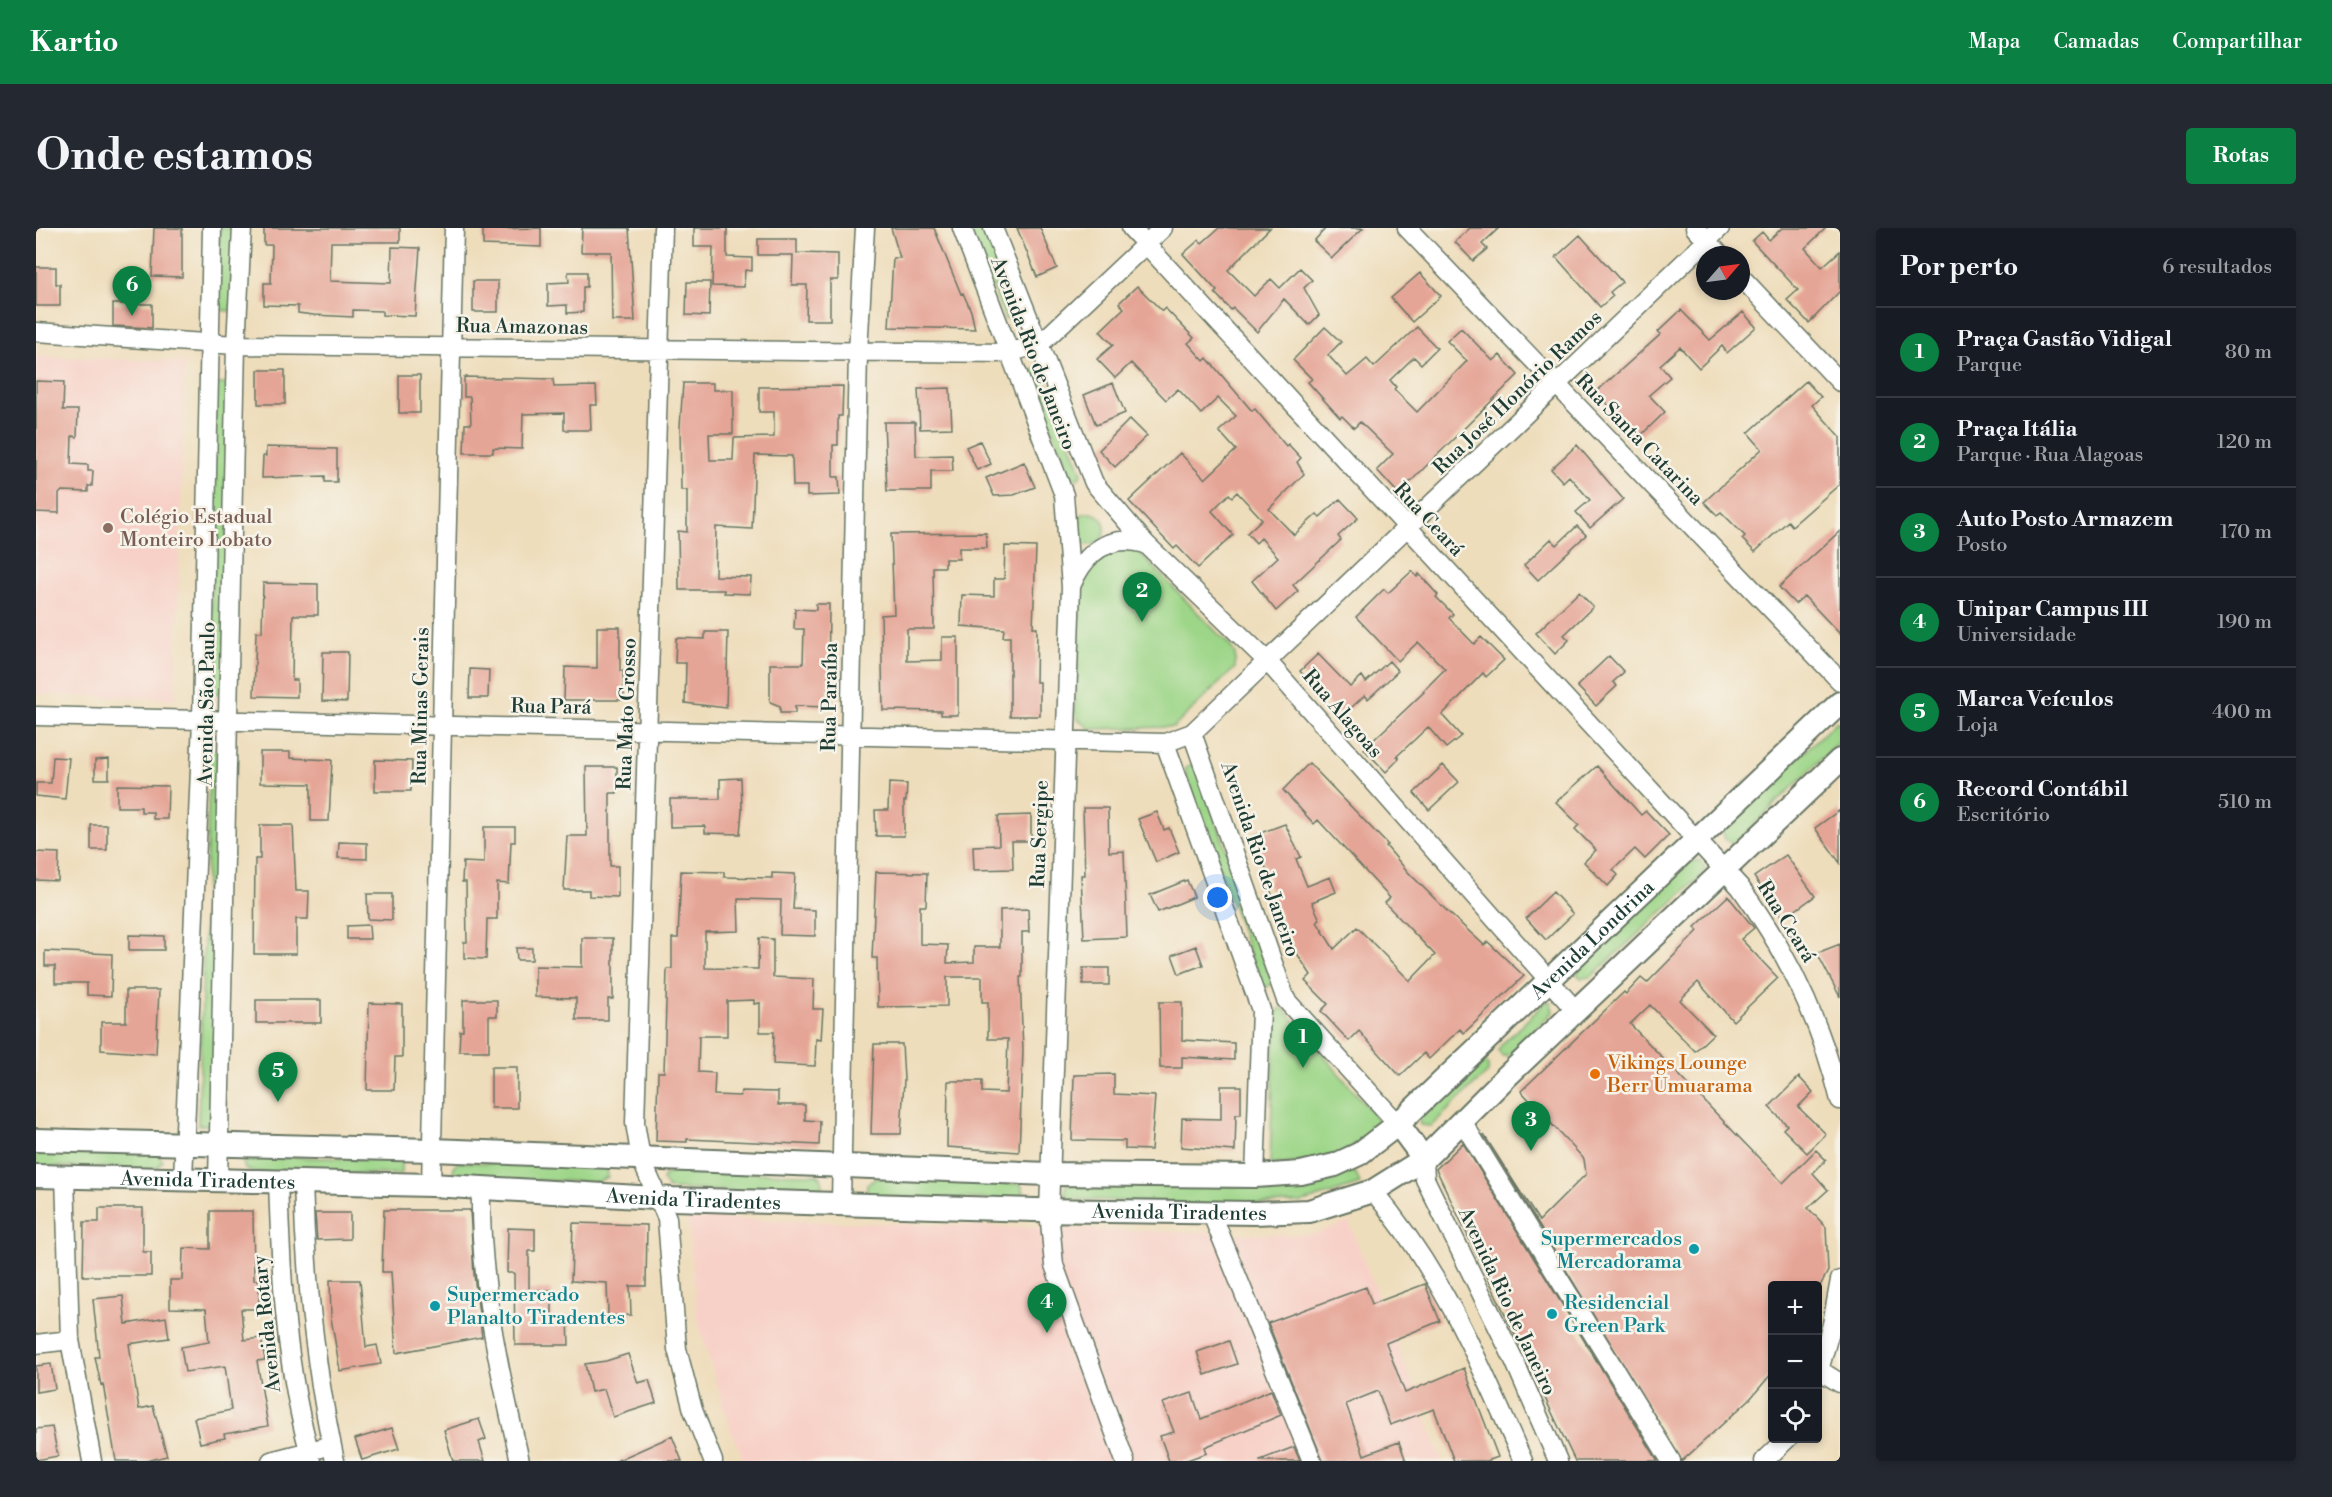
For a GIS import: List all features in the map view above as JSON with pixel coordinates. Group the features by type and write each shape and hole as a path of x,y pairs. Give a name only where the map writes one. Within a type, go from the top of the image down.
{"main road":[{"name":"Avenida Londrina","path":"1335,1166 1359,1154 1398,1124 1840,704"},
{"name":"Avenida Londrina","path":"1362,1195 1424,1160 1506,1077 1726,871 1840,760"},
{"path":"1481,1046 1506,1077"},
{"path":"1398,1124 1424,1160"},
{"name":"Avenida Tiradentes","path":"36,1140 432,1150 1049,1174 1256,1176 1300,1173 1335,1166"},
{"name":"Avenida Tiradentes","path":"36,1176 431,1185 659,1198 841,1202 1049,1211 1287,1213 1309,1211 1362,1195"}],"street":[{"name":"Avenida São Paulo","path":"183,1179 202,720 212,228"},
{"name":"Avenida São Paulo","path":"218,1181 236,345 242,228"},
{"name":"Rua Minas Gerais","path":"431,1185 454,228"},
{"name":"Rua Mato Grosso","path":"663,228 635,1123 641,1159 667,1218 677,1349 693,1410 713,1461"},
{"name":"Rua Paraíba","path":"841,1202 858,352 864,228"},
{"name":"Avenida Rio de Janeiro","path":"962,228 1064,495"},
{"name":"Avenida Rio de Janeiro","path":"993,228 1094,483"},
{"name":"Rua Ceará","path":"1131,228 1726,871 1768,928 1795,977 1826,1047 1840,1100"},
{"path":"1040,344 1163,228"},
{"name":"Rua Santa Catarina","path":"1407,228 1840,681"},
{"path":"1707,232 1715,246"},
{"name":"Rua José Honório Ramos","path":"1192,733 1408,529 1557,384 1707,232"},
{"path":"1750,287 1840,382"},
{"name":"Rua Amazonas","path":"36,332 236,345 1008,353 1040,344"},
{"path":"1064,495 1094,483"},
{"name":"Rua Alagoas","path":"1094,483 1146,544 1268,662 1576,1011"},
{"name":"Rua Sergipe","path":"1064,495 1071,586 1049,1211 1054,1265 1125,1461"},
{"path":"1071,586 1085,559 1103,546 1118,540 1131,539 1146,544"},
{"name":"Rua Pará","path":"36,716 1164,743"},
{"name":"Avenida Rio de Janeiro","path":"1192,733 1286,1000"},
{"path":"1192,733 1164,743 1261,1010 1256,1176"},
{"path":"1261,1010 1286,1000 1398,1124"},
{"path":"1462,1121 1671,1461"},
{"name":"Avenida Rio de Janeiro","path":"1424,1160 1425,1179 1514,1360 1558,1461"},
{"path":"65,1176 70,1340 92,1461"},
{"name":"Avenida Rotary","path":"278,1180 285,1315 298,1407 311,1456"},
{"path":"271,1461 334,1453 321,1395 304,1262 303,1181"},
{"path":"480,1187 480,1237 485,1293 520,1461"},
{"path":"1362,1195 1405,1229 1430,1267 1468,1338 1523,1461"},
{"path":"1211,1212 1312,1461"},
{"path":"1822,1355 1840,1280"},
{"path":"36,1344 70,1340"},
{"path":"1822,1374 1840,1383"},
{"path":"1764,1461 1783,1443"}],"shaded area":[{"name":"Colégio Estadual Monteiro Lobato","path":"36,356 185,362 175,699 36,694"},
{"path":"688,1218 1293,1235 1313,1234 1349,1222 1442,1461 744,1461 729,1425 697,1317"}],"green space":[{"path":"220,228 234,228 231,311 217,310"},
{"path":"969,228 984,228 1018,311 1017,317 1005,319"},
{"path":"1040,367 1082,473 1078,479 1071,477 1031,376 1031,371"},
{"path":"215,384 229,384 224,693 210,693"},
{"path":"1089,513 1101,517 1105,529 1101,541 1089,545 1077,541 1073,529 1077,517"},
{"path":"1136,549 1230,646 1235,653 1235,668 1174,727 1090,729 1077,718 1075,713 1081,581 1091,565 1102,556 1117,551"},
{"path":"1836,722 1840,722 1840,741 1737,841 1731,842 1725,839 1722,829"},
{"path":"210,750 223,751 211,1125 198,1125"},
{"path":"1190,765 1197,765 1272,983 1269,986 1264,987 1260,983 1186,775 1185,769"},
{"path":"1700,860 1705,869 1703,874 1591,977 1581,978 1577,974 1579,964 1690,862"},
{"path":"1546,1002 1551,1002 1553,1012 1508,1056 1502,1056 1498,1051 1502,1044"},
{"path":"1281,1008 1380,1122 1380,1127 1333,1160 1270,1165 1275,1013"},
{"path":"1481,1060 1488,1064 1488,1072 1431,1126 1420,1125 1419,1119"},
{"path":"36,1148 157,1153 163,1161 155,1169 36,1166"},
{"path":"247,1156 401,1160 401,1174 252,1172 245,1169 243,1162"},
{"path":"458,1162 607,1167 608,1177 597,1182 457,1178 453,1173 454,1166"},
{"path":"674,1172 816,1174 821,1177 822,1187 814,1194 668,1189 662,1179 665,1175"},
{"path":"1350,1172 1356,1173 1360,1184 1301,1203 1224,1205 1070,1199 1065,1193 1066,1185 1071,1182 1299,1186"},
{"path":"877,1178 1021,1184 1024,1192 1020,1200 870,1196 867,1192 867,1184"}],"building":[{"path":"154,228 182,228 182,277 152,276"},
{"path":"264,228 400,228 400,242 331,242 330,281 391,283 392,247 420,248 415,316 382,315 382,311 353,310 353,317 314,315 298,313 298,306 264,305 264,283 271,283 272,245 264,245"},
{"path":"541,228 541,247 483,245 483,229"},
{"path":"582,228 629,228 635,321 612,321 611,252 581,252"},
{"path":"694,228 727,228 727,257 752,258 752,271 745,270 744,287 712,286 713,247 694,247"},
{"path":"891,228 934,228 961,294 963,293 971,311 975,329 889,327 893,258 900,258"},
{"path":"1017,228 1040,228 1057,268 1037,277"},
{"path":"1219,228 1270,228 1228,270 1254,296 1271,279 1280,288 1300,268 1312,280 1304,288 1319,315 1309,325 1284,299 1257,332 1233,308 1231,310 1183,254 1199,240 1202,243"},
{"path":"1326,228 1363,228 1332,258 1314,241"},
{"path":"1470,228 1499,228 1482,244 1487,249 1473,261 1455,242"},
{"path":"1782,228 1826,228 1805,248 1822,267 1840,251 1840,291 1809,323 1787,300 1798,290 1752,241 1762,232 1769,240"},
{"path":"1580,235 1622,282 1610,292 1613,296 1600,307 1556,257"},
{"path":"758,239 797,239 797,253 838,254 838,280 830,280 830,320 806,320 807,285 792,285 793,255 758,255"},
{"path":"36,267 56,267 56,284 60,284 60,306 36,306"},
{"path":"568,272 587,272 587,287 583,287 583,312 567,313 567,305 548,306 548,283 569,282"},
{"path":"1420,273 1441,296 1412,322 1391,298"},
{"path":"473,281 498,281 498,312 473,312"},
{"path":"687,282 710,282 709,316 686,315"},
{"path":"1137,286 1162,311 1165,308 1194,338 1188,343 1204,361 1207,358 1252,411 1255,409 1286,446 1288,444 1301,458 1297,462 1304,474 1269,509 1294,535 1317,514 1320,517 1340,499 1358,518 1338,536 1341,540 1293,585 1298,591 1276,611 1252,581 1278,557 1261,538 1256,543 1247,533 1262,519 1237,492 1232,497 1229,494 1212,511 1233,535 1198,568 1177,546 1174,549 1129,501 1180,453 1205,479 1236,450 1219,431 1236,416 1218,398 1201,414 1178,389 1166,400 1131,363 1115,378 1097,359 1113,345 1100,331 1124,308 1119,303"},
{"path":"113,304 152,304 152,328 113,326"},
{"path":"1681,310 1710,340 1743,312 1756,327 1727,353 1722,346 1699,368 1680,347 1660,365 1670,377 1649,395 1665,412 1638,438 1596,392 1661,334 1658,332"},
{"path":"1325,327 1341,342 1328,355 1347,376 1367,359 1374,367 1417,327 1437,348 1421,364 1414,357 1390,380 1396,387 1394,389 1417,412 1467,361 1447,341 1461,328 1493,361 1500,355 1518,375 1403,489 1397,492 1377,470 1393,454 1360,422 1354,428 1342,416 1340,418 1308,382 1312,379 1293,360"},
{"path":"258,370 285,370 285,404 258,404"},
{"path":"399,375 420,375 420,413 399,413"},
{"path":"464,377 553,379 554,387 596,386 597,405 590,405 591,430 564,430 564,413 523,414 522,449 493,448 493,453 464,453 465,424 471,424 470,397 464,397"},
{"path":"36,381 64,382 63,410 78,410 77,437 72,436 71,464 88,465 88,471 93,471 92,486 88,486 88,492 62,491 59,494 59,513 36,512"},
{"path":"1806,381 1821,397 1812,405 1840,437 1840,484 1792,526 1788,521 1755,552 1742,539 1745,536 1721,512 1717,515 1704,502 1762,449 1748,433"},
{"path":"683,383 713,383 713,390 733,390 733,434 709,434 710,460 733,460 734,438 774,437 774,412 759,412 759,387 843,386 842,416 838,416 838,445 833,445 833,477 839,477 840,495 807,496 807,486 793,486 792,456 755,455 752,529 716,527 715,576 751,577 750,594 724,593 724,590 679,590 678,531 687,532 687,490 681,490 680,427"},
{"path":"1113,383 1125,413 1096,425 1084,395"},
{"path":"950,388 952,428 920,429 918,389"},
{"path":"1130,419 1147,436 1115,467 1099,450"},
{"path":"884,422 915,422 916,456 952,455 953,471 931,471 931,491 887,491"},
{"path":"980,441 991,464 977,470 966,447"},
{"path":"1577,445 1623,499 1590,528 1576,512 1590,500 1569,476 1563,482 1551,469"},
{"path":"266,447 337,449 337,482 325,482 325,476 262,478 263,456 266,456"},
{"path":"1024,462 1035,487 1014,495 994,496 986,478"},
{"path":"1577,526 1586,535 1538,580 1524,565 1551,539 1557,545"},
{"path":"1840,531 1840,634 1804,596 1795,604 1779,587"},
{"path":"986,533 987,548 959,548 959,559 945,559 945,567 933,567 934,629 907,629 907,661 942,660 942,637 958,637 958,715 941,715 941,711 883,710 881,615 894,614 891,534"},
{"path":"1005,546 1036,547 1033,628 1037,628 1036,682 1040,682 1040,716 1010,716 1010,637 1003,637 1004,629 961,626 962,595 994,596 994,579 1004,579"},
{"path":"1412,571 1417,577 1419,574 1438,595 1436,597 1453,614 1449,618 1474,644 1481,637 1504,660 1486,677 1483,673 1442,715 1461,736 1446,748 1428,727 1397,756 1399,759 1386,772 1364,749 1445,669 1418,642 1398,661 1356,617 1384,589 1388,593"},
{"path":"263,583 318,584 318,615 293,615 292,680 297,680 297,697 254,696 256,632 262,632"},
{"path":"1579,592 1593,607 1564,635 1569,640 1555,654 1536,633"},
{"path":"816,604 829,604 828,707 795,706 795,713 780,713 780,706 770,702 770,664 803,664 804,629 794,629 795,609 816,610"},
{"path":"597,627 620,627 620,671 623,671 624,700 564,700 565,667 597,668"},
{"path":"705,632 728,632 726,708 685,703 686,663 675,663 676,638 705,639"},
{"path":"323,652 348,652 347,702 322,701"},
{"path":"1318,654 1350,687 1362,676 1366,682 1389,661 1398,671 1368,699 1365,695 1340,718 1300,671"},
{"path":"1609,656 1624,672 1613,682 1617,686 1596,706 1577,686"},
{"path":"470,669 489,670 488,698 469,698"},
{"path":"260,752 290,752 290,758 332,760 329,821 311,821 311,784 260,783"},
{"path":"53,757 69,758 65,799 36,796 36,783 51,783"},
{"path":"109,759 109,779 95,779 95,760"},
{"path":"375,760 412,761 411,791 375,791"},
{"path":"1309,763 1388,845 1386,846 1408,872 1447,911 1484,945 1488,942 1524,976 1464,1033 1460,1029 1429,1059 1424,1053 1400,1076 1359,1031 1349,1041 1321,1011 1328,1004 1305,981 1311,975 1296,952 1279,914 1267,881 1271,880 1252,836 1285,824 1301,857 1296,859 1307,886 1330,877 1336,892 1312,902 1320,920 1317,922 1334,949 1357,927 1410,981 1435,955 1385,903 1390,898 1318,820 1314,824 1283,790"},
{"path":"1443,765 1459,782 1429,810 1414,793"},
{"path":"1597,766 1641,815 1646,811 1669,835 1645,859 1635,849 1613,870 1618,875 1608,886 1584,862 1596,850 1575,829 1579,825 1556,802"},
{"path":"586,767 617,767 617,793 610,793 610,866 618,866 618,897 589,896 589,890 564,890 567,836 587,836"},
{"path":"741,778 740,834 705,833 705,826 670,827 670,799 720,799 720,779"},
{"path":"889,783 907,784 906,801 904,801 904,836 876,836 875,810 888,810"},
{"path":"117,785 168,786 167,819 153,819 153,812 141,812 141,807 117,807"},
{"path":"1083,808 1108,808 1109,852 1124,851 1127,937 1084,939 1081,875 1085,875"},
{"path":"1840,810 1840,863 1815,828"},
{"path":"1157,812 1164,830 1169,828 1179,852 1156,862 1138,819"},
{"path":"1031,815 1031,841 1012,841 1013,869 974,870 973,846 999,845 998,816"},
{"path":"91,825 107,825 107,850 91,850"},
{"path":"260,825 293,825 296,891 309,891 308,919 296,919 296,954 254,954 255,859 260,859"},
{"path":"484,827 515,827 515,842 511,842 509,884 497,883 497,919 487,919 486,959 464,958 464,942 467,942 466,882 462,882 463,862 484,863"},
{"path":"339,842 367,843 367,859 338,858"},
{"path":"36,852 59,853 58,881 36,880"},
{"path":"1786,855 1815,896 1783,919 1754,877"},
{"path":"681,871 724,872 724,877 772,878 772,873 795,874 793,909 815,910 815,936 780,935 781,900 738,899 739,931 705,932 705,968 758,969 759,938 773,939 773,977 814,979 813,1009 823,1009 821,1040 816,1039 815,1066 773,1064 774,1032 760,1032 760,1003 754,1004 754,1000 727,1001 727,1036 699,1036 698,1072 715,1073 714,1095 740,1096 741,1091 778,1092 778,1105 805,1105 805,1120 820,1121 819,1145 687,1139 687,1142 656,1141 658,1072 664,1072 667,969 672,969 672,938 678,938"},
{"path":"876,872 927,873 926,906 920,906 920,944 948,945 947,963 974,962 974,947 1000,947 1000,910 1028,909 1029,932 1022,932 1022,977 1020,977 1023,1050 1019,1152 947,1147 948,1081 982,1081 982,1092 1006,1093 1008,1039 988,1039 988,1002 982,1002 982,977 947,977 947,1006 878,1007 877,958 872,958"},
{"path":"1187,880 1194,897 1158,912 1150,895"},
{"path":"1553,892 1573,914 1546,940 1526,918"},
{"path":"367,894 392,894 392,920 368,919"},
{"name":"Supermercados Mercadorama","path":"1728,896 1754,928 1741,939 1778,978 1733,1021 1698,982 1680,1000 1713,1034 1695,1051 1650,1005 1630,1024 1783,1183 1816,1150 1826,1160 1813,1173 1828,1190 1808,1208 1826,1227 1828,1271 1822,1282 1768,1281 1768,1378 1750,1399 1682,1461 1484,1135 1539,1221 1586,1174 1584,1159 1521,1091 1624,992 1626,994 1641,978 1647,983 1698,931 1695,927"},
{"path":"369,925 370,939 347,939 347,926"},
{"path":"129,935 164,936 164,950 129,950"},
{"path":"582,938 613,938 613,999 608,999 608,1020 576,1020 576,998 535,997 535,966 582,967"},
{"path":"1840,944 1840,997 1817,953"},
{"path":"1196,946 1203,965 1179,974 1172,955"},
{"path":"516,948 532,948 532,960 517,960"},
{"path":"45,951 112,954 111,996 87,995 87,983 55,983 55,966 45,966"},
{"path":"1083,968 1109,968 1109,985 1083,985"},
{"path":"126,990 159,990 156,1054 101,1050 101,1022 126,1022"},
{"path":"256,1000 321,1000 321,1023 256,1023"},
{"path":"463,1000 497,1000 497,1016 489,1016 489,1051 459,1051 460,1031 463,1031"},
{"path":"1159,1002 1182,1002 1182,1040 1234,1043 1234,1060 1182,1057 1182,1068 1160,1068"},
{"path":"369,1003 402,1004 402,1057 395,1057 394,1090 367,1090"},
{"path":"874,1044 902,1044 904,1079 901,1134 871,1134"},
{"path":"491,1067 517,1067 517,1108 491,1108"},
{"path":"1114,1074 1114,1094 1155,1096 1151,1150 1125,1149 1125,1141 1072,1140 1074,1075"},
{"path":"1799,1077 1813,1092 1798,1107 1826,1134 1807,1153 1783,1129 1787,1125 1769,1107"},
{"path":"1221,1086 1241,1086 1241,1114 1236,1114 1235,1151 1181,1147 1182,1118 1221,1119"},
{"name":"Residencial Green Park","path":"1463,1143 1658,1461 1575,1461 1436,1169"},
{"path":"99,1208 143,1208 143,1252 151,1252 151,1276 83,1276 84,1222 99,1222"},
{"name":"Supermercado Planalto Tiradentes","path":"384,1210 470,1210 474,1275 482,1337 396,1353 391,1272 382,1272"},
{"path":"210,1211 253,1211 254,1280 259,1280 259,1309 241,1309 244,1340 261,1338 265,1360 257,1361 268,1426 224,1434 225,1438 200,1443 194,1418 231,1410 225,1366 185,1372 181,1347 209,1342 206,1309 170,1308 170,1280 182,1280 183,1248 210,1249"},
{"path":"315,1213 350,1213 350,1239 317,1240"},
{"path":"573,1223 647,1225 646,1286 630,1286 631,1315 608,1316 607,1283 571,1281"},
{"path":"508,1228 535,1229 535,1251 529,1251 529,1290 552,1290 552,1319 568,1319 569,1345 515,1345 514,1273 507,1273"},
{"path":"330,1280 360,1280 366,1347 377,1345 381,1364 340,1371 331,1318"},
{"path":"1425,1284 1440,1321 1386,1343 1405,1393 1464,1368 1498,1457 1487,1461 1454,1461 1434,1409 1390,1425 1378,1391 1346,1404 1364,1455 1399,1442 1406,1461 1323,1461 1268,1323 1366,1287 1372,1304"},
{"path":"123,1296 126,1324 166,1317 169,1338 129,1344 139,1409 153,1406 167,1456 146,1461 116,1461 103,1384 101,1385 95,1357 99,1357 93,1299"},
{"path":"1229,1341 1237,1364 1205,1375 1197,1352"},
{"path":"628,1354 638,1383 649,1380 656,1403 613,1417 604,1389 591,1392 585,1364 606,1361"},
{"path":"51,1364 55,1389 36,1392 36,1366"},
{"path":"1271,1390 1281,1415 1205,1447 1207,1453 1184,1461 1169,1461 1160,1436 1174,1432 1163,1403 1192,1393 1201,1419"},
{"path":"479,1419 486,1439 479,1442 485,1461 453,1461 444,1430"},
{"path":"52,1427 58,1456 36,1460 36,1429"},
{"path":"392,1428 399,1449 362,1460 355,1439"},
{"path":"672,1436 682,1461 616,1461"},
{"path":"1294,1447 1300,1461 1260,1461 1260,1460"}],"place":[{"name":"Record Contábil","path":"132,316"},
{"name":"Colégio Estadual Monteiro Lobato","path":"108,528"},
{"name":"Praça Itália","path":"1142,622"},
{"name":"Praça Gastão Vidigal","path":"1303,1068"},
{"name":"Vikings Lounge Berr Umuarama","path":"1595,1074"},
{"name":"Marca Veículos","path":"278,1102"},
{"name":"Auto Posto Armazem","path":"1531,1151"},
{"name":"Supermercados Mercadorama","path":"1694,1249"},
{"name":"Supermercado Planalto Tiradentes","path":"435,1306"},
{"name":"Residencial Green Park","path":"1552,1314"},
{"name":"Unipar Campus III","path":"1047,1333"}]}
